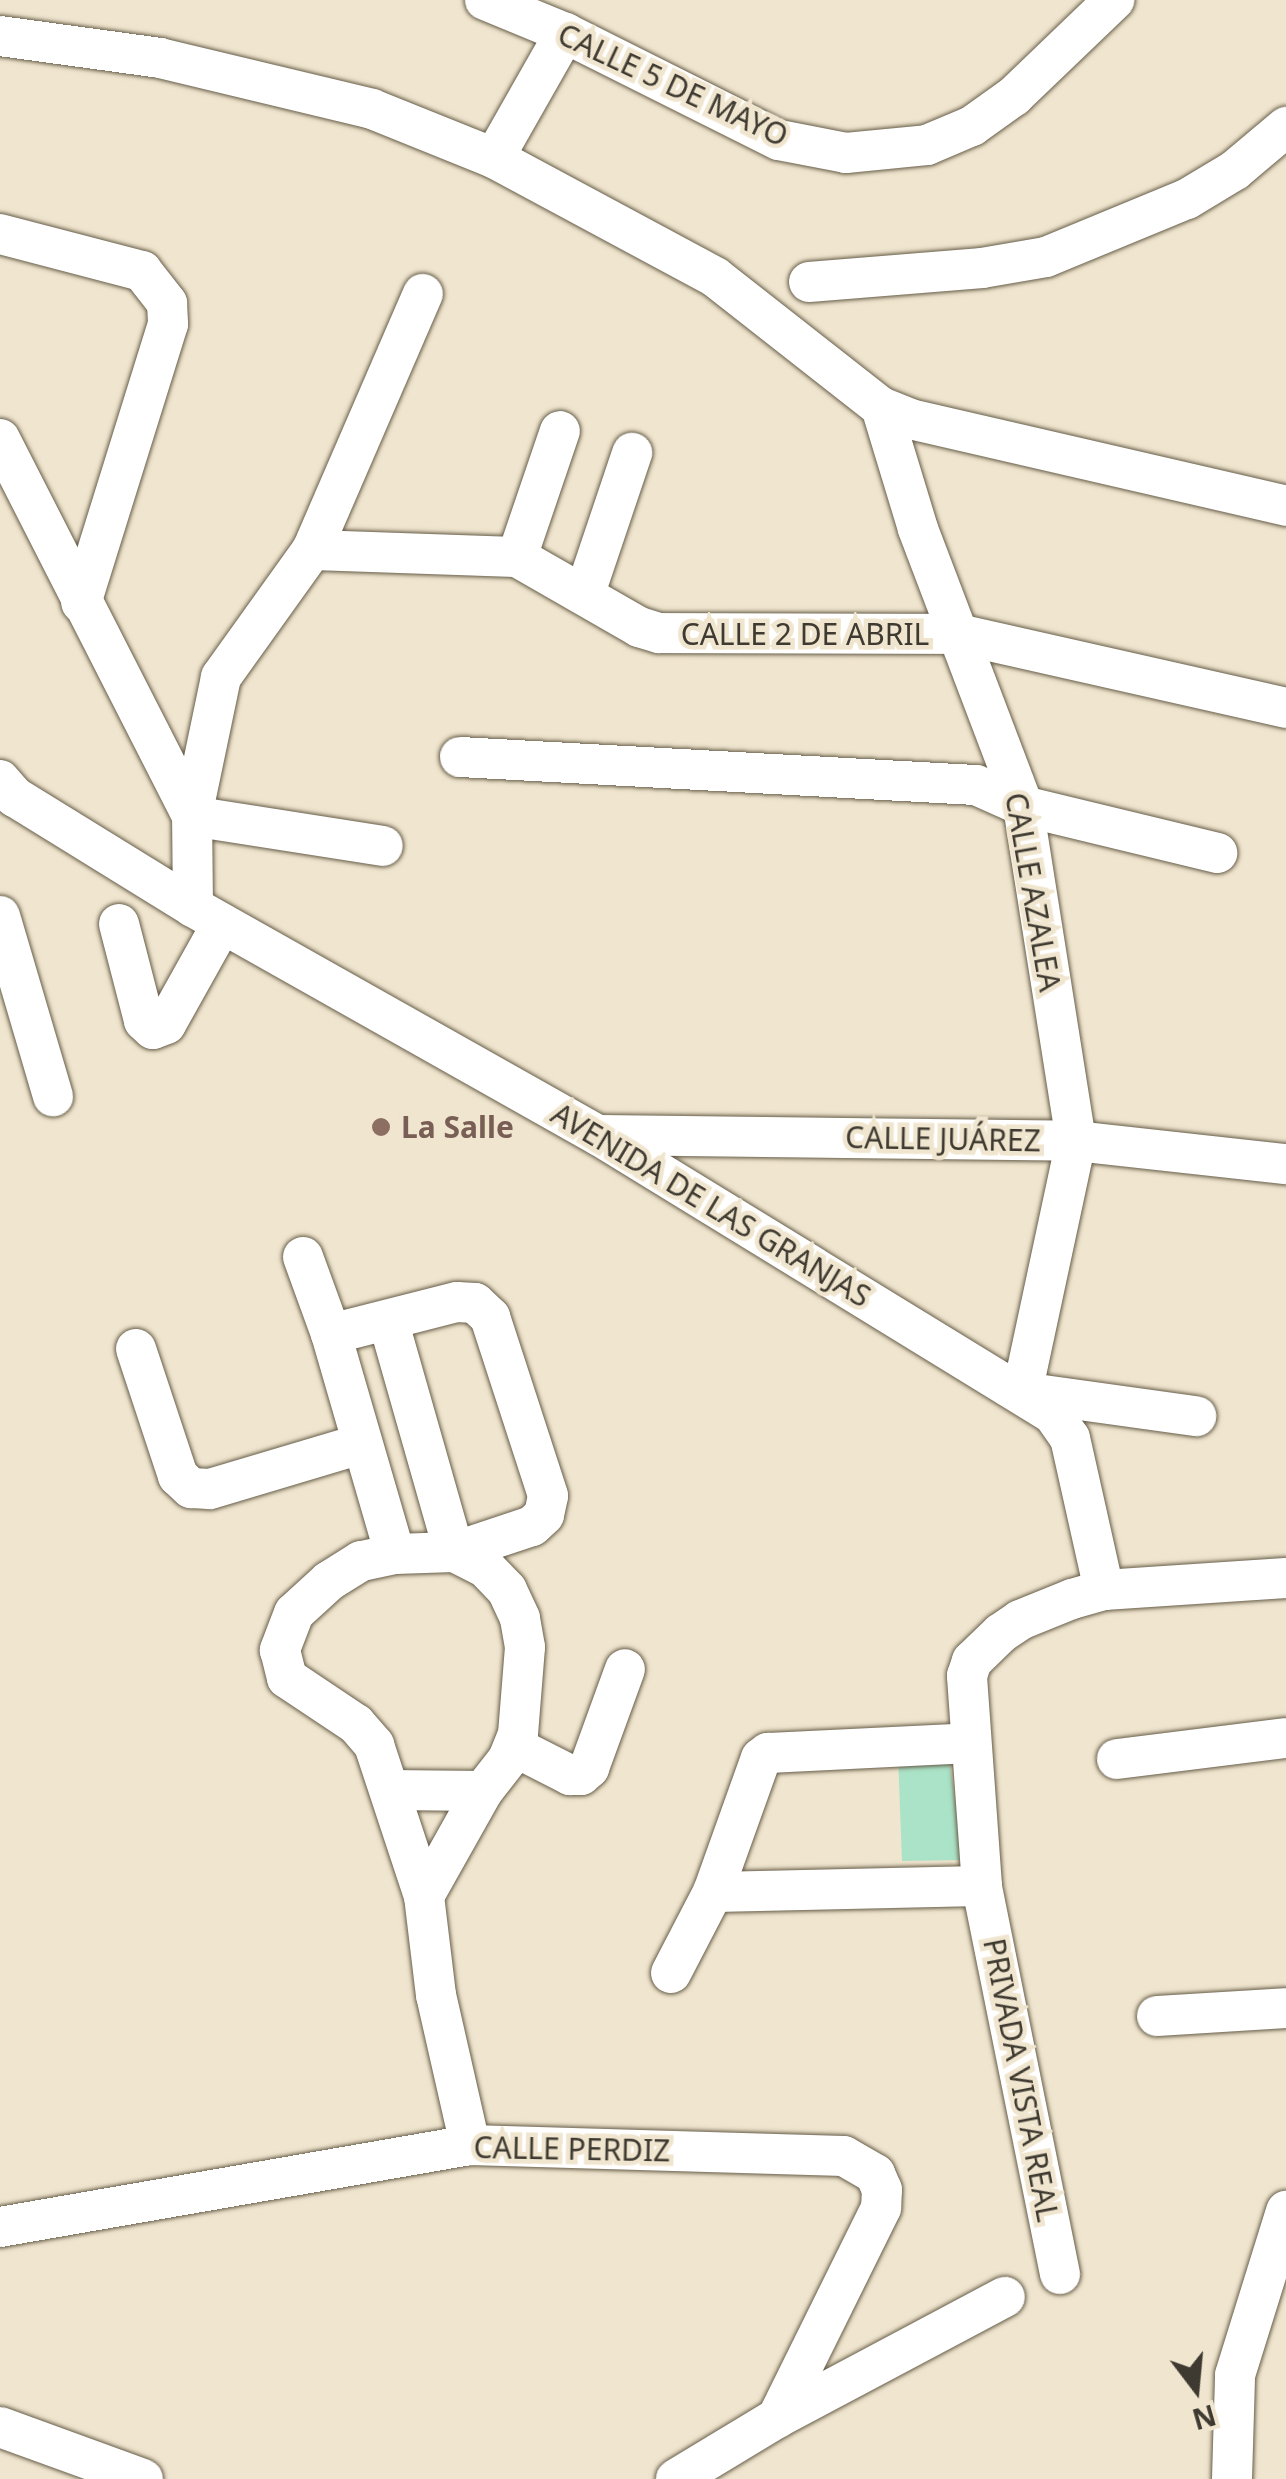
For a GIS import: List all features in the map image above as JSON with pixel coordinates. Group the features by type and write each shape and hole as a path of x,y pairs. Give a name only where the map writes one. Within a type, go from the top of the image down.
{"street":[{"name":"CALLE 5 DE MAYO","path":"485,0 565,34 780,140 846,153 927,145 972,126 1014,96 1114,0"},
{"path":"494,158 565,34"},
{"path":"0,36 160,58 372,109 494,158 715,276 881,407 910,420 1286,506"},
{"path":"809,282 982,268 1046,256 1188,199 1235,170 1286,127"},
{"path":"0,234 142,272 168,304 168,324 81,603"},
{"path":"192,816 221,677 312,550 423,294"},
{"name":"CALLE AZALEA","path":"881,407 918,529 1023,806 1076,1141 1022,1392"},
{"path":"517,557 560,431"},
{"path":"0,439 192,816 208,915 166,1024 154,1029 144,1021 119,924"},
{"path":"585,593 632,453"},
{"name":"CALLE 2 DE ABRIL","path":"312,550 517,557 638,627 659,633 958,634 1286,708"},
{"path":"460,756 976,785 1023,806 1217,853"},
{"name":"AVENIDA DE LAS GRANJAS","path":"5,795 208,915 598,1135 1022,1392 1052,1414 1070,1438 1104,1590"},
{"path":"192,816 383,846"},
{"path":"0,916 53,1096"},
{"name":"CALLE JUÁREZ","path":"598,1135 1076,1141 1286,1164"},
{"path":"303,1257 331,1334 395,1554"},
{"path":"331,1334 457,1302 474,1303 490,1317 548,1496 544,1515 532,1526 454,1552 395,1554 361,1561 329,1581 294,1613 280,1650 287,1678 356,1724 374,1746 424,1896 436,1995 470,2145"},
{"path":"388,1320 454,1552 486,1568 508,1590 520,1618 525,1647 515,1746 483,1791 424,1896"},
{"path":"136,1349 178,1476 191,1488 210,1490 361,1444"},
{"path":"1022,1392 1196,1416"},
{"path":"1104,1590 1286,1578"},
{"name":"PRIVADA VISTA REAL","path":"1060,2274 982,1886 967,1676 972,1661 1020,1620 1104,1590"},
{"path":"515,1746 570,1774 581,1775 590,1768 625,1670"},
{"path":"1117,1759 1286,1738"},
{"path":"671,1973 713,1892 761,1758 768,1753 971,1743"},
{"path":"390,1790 483,1791"},
{"path":"713,1892 982,1886"},
{"path":"1157,2016 1286,2008"},
{"name":"CALLE PERDIZ","path":"0,2227 470,2145 844,2156 874,2174 882,2190 881,2208 777,2418"},
{"path":"1232,2479 1235,2375 1286,2211"},
{"path":"676,2479 777,2418 1005,2297"},
{"path":"830,2312 847,2350 868,2370"},
{"path":"0,2427 142,2479"}],"green space":[{"path":"948,1752 964,1860 902,1861 898,1754"}],"place":[{"name":"La Salle","path":"381,1127"}]}
